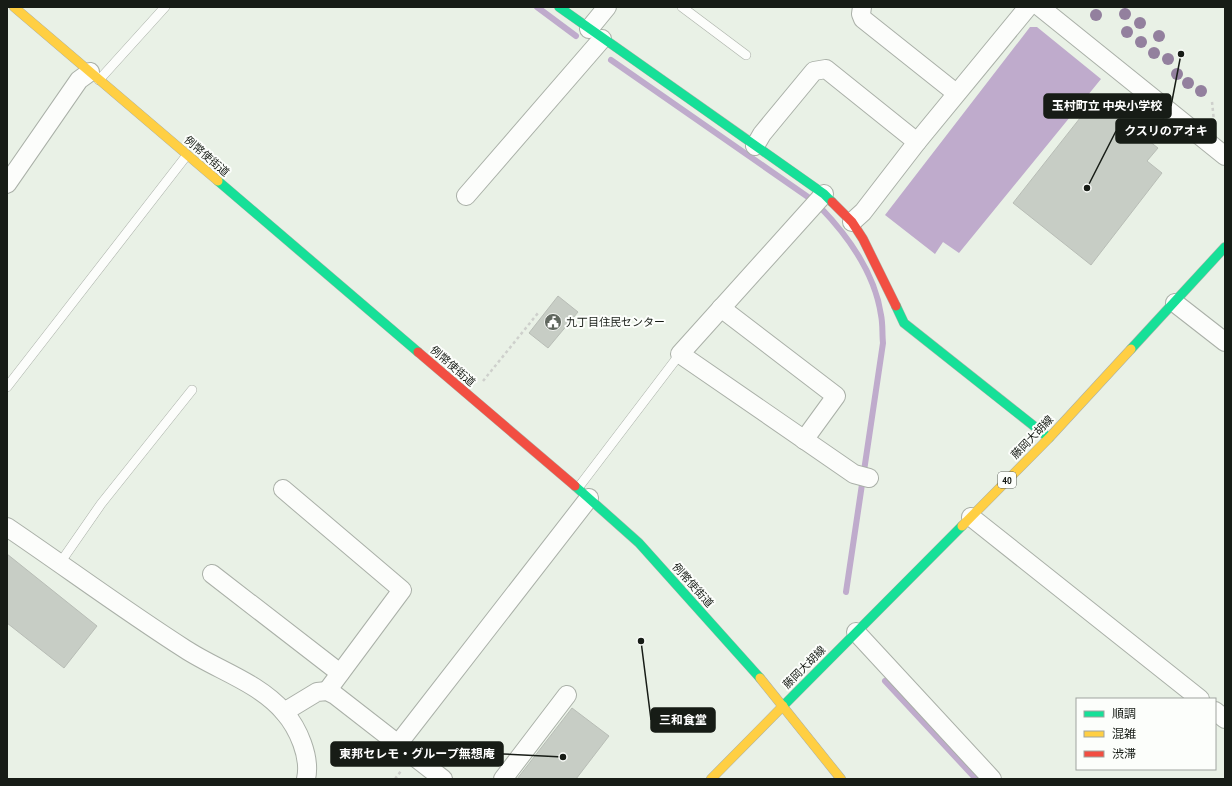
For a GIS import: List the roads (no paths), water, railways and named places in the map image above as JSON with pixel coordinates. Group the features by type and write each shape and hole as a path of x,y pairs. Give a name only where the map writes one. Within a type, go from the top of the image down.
{"main road":[{"name":"例幣使街道","path":"14,7 583,493 639,543 744,660 841,779"},
{"path":"559,7 595,34 824,194 852,222 878,267 904,323 1049,438"},
{"name":"藤岡大胡線","path":"711,779 1049,438 1225,247"}],"street":[{"path":"466,196 595,34 607,7"},
{"path":"862,7 861,14 863,19 956,94"},
{"path":"852,222 863,212 917,142 1028,7"},
{"path":"1040,7 1225,156"},
{"path":"755,146 762,134 814,71 826,68 917,142"},
{"path":"7,184 79,80 95,76"},
{"path":"824,194 680,354 804,440 861,476"},
{"path":"1175,303 1225,342"},
{"path":"721,308 836,396 804,440"},
{"path":"283,489 402,590 327,691"},
{"path":"398,744 583,493"},
{"path":"971,517 1199,698"},
{"path":"7,527 186,649 241,679 263,693 284,712 301,738 307,766 306,779"},
{"path":"212,574 340,673"},
{"path":"856,632 992,779"},
{"path":"284,712 317,692 327,691 335,694 443,779"},
{"path":"503,779 568,695"},
{"path":"1216,712 1225,719"}],"lane":[{"path":"95,76 165,7"},
{"path":"682,7 746,55"},
{"path":"7,387 187,155"},
{"path":"583,493 680,354"},
{"path":"60,563 101,504 192,390"}],"waterway":[{"path":"537,7 576,36"},
{"path":"611,60 808,197"},
{"path":"820,207 840,230 859,256 873,285 878,300 882,322 883,343 846,592"},
{"path":"885,681 976,779"}],"place":[{"name":"玉村町立 中央小学校","path":"1181,54"},
{"name":"クスリのアオキ","path":"1087,188"},
{"name":"九丁目住民センター","path":"553,322"},
{"name":"三和食堂","path":"641,641"},
{"name":"東邦セレモ・グループ無想庵","path":"563,757"}]}
